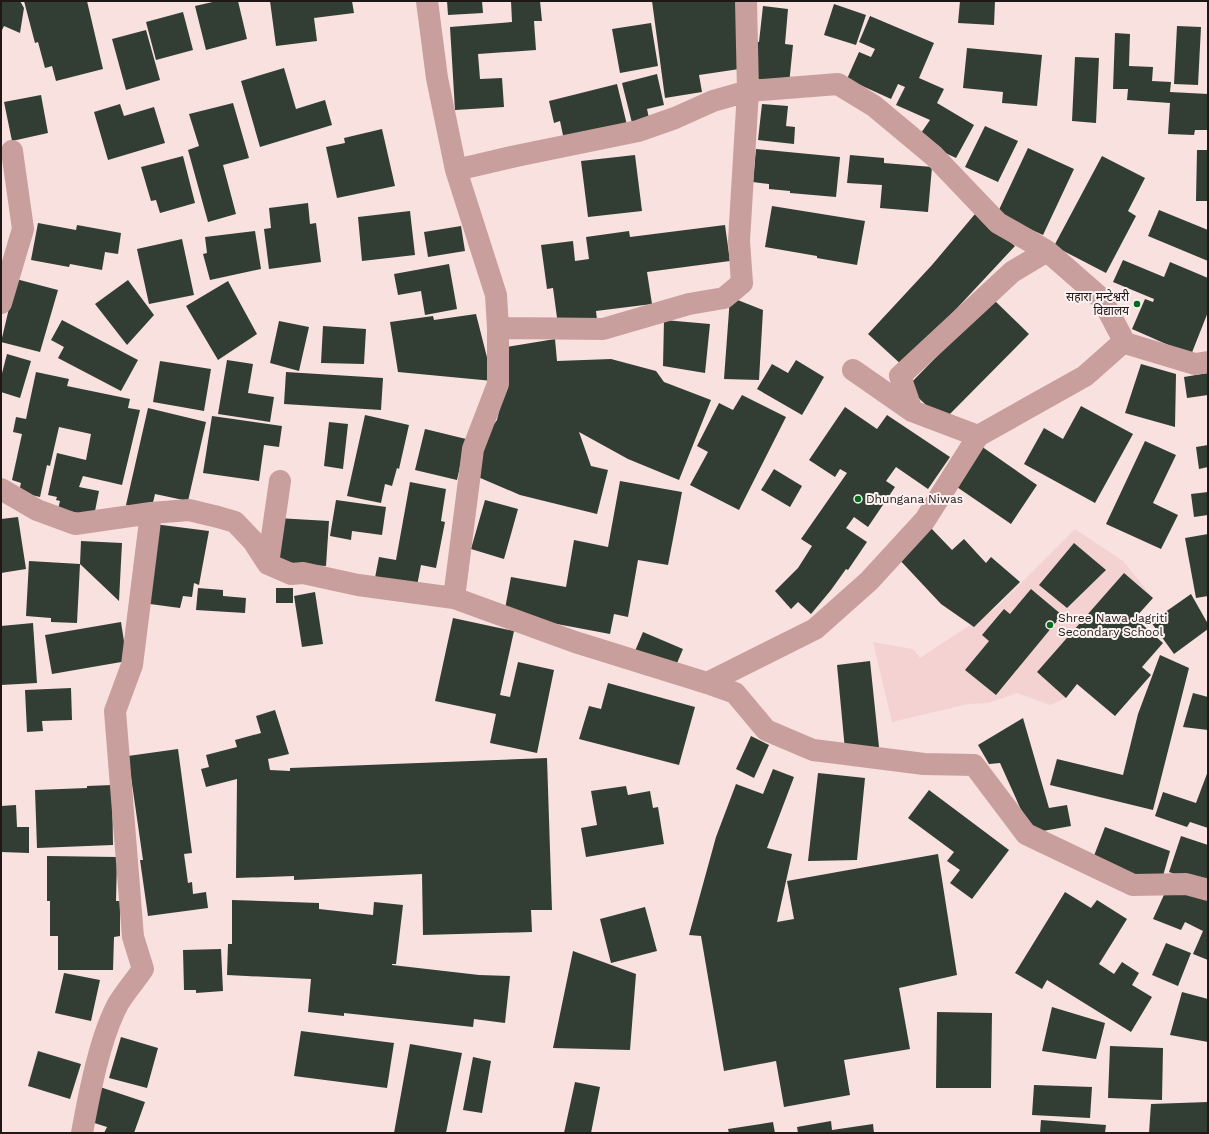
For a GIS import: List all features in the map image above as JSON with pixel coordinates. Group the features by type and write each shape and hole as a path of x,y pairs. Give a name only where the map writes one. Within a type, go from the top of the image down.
{"street":[{"path":"426,1 436,78 456,170 496,295 498,328 498,384 473,449 454,598"},
{"path":"498,328 603,329 689,304 724,298 742,283 739,241 748,91 746,1"},
{"path":"456,170 638,131 675,118 713,102 748,91 838,84 874,106 934,156 998,223 1046,251 1102,300 1126,343"},
{"path":"1,303 23,229 12,151"},
{"path":"912,411 900,376 1012,272 1046,251"},
{"path":"707,683 815,629 869,581 925,520 978,436 1085,376 1120,345 1126,343 1195,364 1208,362"},
{"path":"853,370 912,411 978,436"},
{"path":"268,564 280,481"},
{"path":"1,489 37,510 75,524 151,513 189,510 235,522 253,541 268,564 291,574 303,573 358,585 454,598 575,642 707,683 735,693 766,730 813,750 924,764 974,766 1026,834 1133,885 1186,884 1208,890"},
{"path":"82,1133 88,1098 107,1032 118,1004 143,969 133,936 115,711 132,665 151,513"}],"shaded area":[{"name":"Shree Nawa Jagriti Secondary School","path":"1075,529 1123,561 1153,598 1066,698 1050,705 1017,693 988,703 968,704 892,722 873,642 913,649 920,658 996,608"}],"building":[{"path":"1,1 20,1 24,8 20,33 4,26 1,32"},
{"path":"24,1 87,1 103,69 56,81 52,66 45,68 38,42 35,43"},
{"path":"217,1 238,1 247,39 206,50 195,6"},
{"path":"270,1 352,1 354,13 314,18 317,41 276,46"},
{"path":"447,1 482,1 483,13 448,15"},
{"path":"511,1 540,1 542,21 534,21 536,50 478,54 480,79 502,78 504,107 455,110 450,27 512,22"},
{"path":"652,1 741,1 746,68 699,75 702,92 665,98"},
{"path":"960,1 995,1 994,25 958,23"},
{"path":"834,4 866,15 856,45 824,35"},
{"path":"763,6 788,9 785,44 793,45 789,84 750,81 754,42 759,42"},
{"path":"183,12 193,50 156,60 146,22"},
{"path":"870,16 934,43 919,78 944,89 937,103 974,125 956,158 937,149 919,136 930,120 896,105 905,87 898,84 891,99 847,79 859,52 871,57 875,49 859,42"},
{"path":"651,23 658,66 620,73 612,29"},
{"path":"1177,26 1201,27 1198,85 1174,84"},
{"path":"146,30 160,80 126,90 112,39"},
{"path":"1115,33 1130,34 1129,66 1153,67 1152,81 1171,82 1170,92 1208,94 1208,130 1195,130 1194,135 1168,134 1170,103 1127,100 1128,89 1113,89"},
{"path":"967,48 1042,55 1037,106 1002,103 1003,92 963,88"},
{"path":"1075,57 1099,58 1096,123 1072,121"},
{"path":"284,68 296,109 325,100 332,125 260,147 241,81"},
{"path":"657,74 664,105 647,109 650,123 633,127 622,83"},
{"path":"617,84 627,125 564,140 560,121 554,123 549,101"},
{"path":"41,95 48,133 12,141 4,102"},
{"path":"233,103 249,158 223,165 236,214 208,222 188,150 199,146 189,114"},
{"path":"120,104 124,116 154,107 165,143 108,160 94,112"},
{"path":"762,104 788,106 786,126 795,127 794,144 758,140"},
{"path":"985,126 1018,141 998,182 965,167"},
{"path":"382,129 395,186 337,198 326,147 345,143 344,138"},
{"path":"1028,148 1074,169 1043,235 997,214"},
{"path":"756,149 840,157 836,197 790,193 790,191 769,189 769,184 753,182"},
{"path":"1197,150 1208,150 1208,201 1196,201"},
{"path":"635,155 642,211 588,217 581,161"},
{"path":"850,155 884,158 884,163 932,167 928,212 880,208 882,185 847,183"},
{"path":"183,156 195,203 160,213 156,200 151,201 141,167"},
{"path":"1102,156 1145,178 1128,211 1136,216 1106,273 1054,246"},
{"path":"308,203 310,224 316,223 321,262 269,269 264,229 271,228 269,208"},
{"path":"772,206 865,221 857,265 765,247"},
{"path":"1159,210 1208,230 1208,261 1148,236"},
{"path":"410,211 415,255 362,261 358,217"},
{"path":"975,214 1015,246 903,366 868,334 932,265"},
{"path":"38,223 76,230 77,225 121,233 118,254 105,252 102,270 70,264 69,267 31,260"},
{"path":"725,225 730,261 647,272 652,304 596,311 597,320 558,325 553,288 547,289 541,245 573,241 575,261 589,259 586,237 629,231 630,237"},
{"path":"461,226 465,251 428,257 424,232"},
{"path":"255,231 261,269 210,280 203,254 207,253 205,237"},
{"path":"182,239 194,295 149,304 137,249"},
{"path":"1123,260 1164,277 1170,262 1208,278 1208,312 1191,355 1132,329 1145,299 1153,302 1154,299 1113,282"},
{"path":"449,264 457,309 425,315 421,291 398,295 394,274"},
{"path":"16,279 58,290 40,352 1,342"},
{"path":"128,280 154,315 127,345 95,304"},
{"path":"228,281 257,334 218,360 186,306"},
{"path":"730,297 763,310 759,380 724,379"},
{"path":"993,299 1029,334 943,421 907,387"},
{"path":"476,314 493,381 398,372 390,322 433,316 434,320"},
{"path":"62,320 138,360 121,391 58,358 64,347 51,340"},
{"path":"664,320 710,324 705,373 663,366"},
{"path":"279,321 309,327 299,371 270,363"},
{"path":"323,326 366,329 364,364 321,363"},
{"path":"555,339 557,361 611,359 656,371 664,382 711,400 679,480 628,459 579,432 591,466 608,470 597,514 520,495 478,477 486,435 497,420 508,373 507,347"},
{"path":"7,354 31,361 20,398 1,392 1,377"},
{"path":"227,360 253,364 248,393 274,397 270,422 218,414"},
{"path":"796,360 824,377 802,415 757,389 772,364 788,373"},
{"path":"160,361 211,369 204,411 153,402"},
{"path":"1141,364 1176,374 1175,427 1125,413"},
{"path":"36,372 69,379 67,386 130,399 128,408 140,410 122,485 83,476 79,487 99,491 94,516 58,509 60,501 56,500 57,497 48,495 57,453 86,460 91,434 59,427 50,466 47,465 40,497 19,492 21,483 12,480 22,434 13,432 16,417 26,419"},
{"path":"286,372 383,378 381,410 284,404"},
{"path":"1208,373 1208,395 1187,398 1184,377"},
{"path":"742,395 786,417 739,510 690,485 708,452 697,446 719,403 733,410"},
{"path":"1081,406 1133,434 1095,503 1024,464 1044,428 1063,439"},
{"path":"845,407 877,429 887,415 950,457 928,489 896,467 886,481 895,487 868,527 854,517 846,528 867,542 848,570 846,569 811,614 798,602 791,609 775,591 798,568 812,546 801,539 847,473 840,469 835,477 809,460"},
{"path":"148,408 206,422 188,501 155,494 151,511 126,505"},
{"path":"365,415 409,425 399,469 397,468 392,486 385,484 381,503 347,496"},
{"path":"212,416 282,426 279,447 264,445 259,481 203,473"},
{"path":"329,422 348,424 343,469 324,466"},
{"path":"425,429 466,439 457,480 415,470"},
{"path":"1145,441 1176,455 1153,503 1178,515 1161,549 1106,524"},
{"path":"1208,445 1208,467 1199,469 1196,447"},
{"path":"981,446 1037,485 1011,524 954,485"},
{"path":"774,469 802,486 790,507 761,490"},
{"path":"620,481 682,492 668,565 638,560 628,617 614,614 610,634 504,614 511,577 566,587 574,540 608,547"},
{"path":"410,482 446,489 441,521 445,522 436,568 421,565 416,591 374,583 379,557 396,560"},
{"path":"1208,492 1208,515 1194,517 1191,494"},
{"path":"336,500 386,507 382,535 352,531 351,540 330,536"},
{"path":"485,500 518,509 504,559 471,549"},
{"path":"18,517 26,569 1,573 1,519"},
{"path":"277,518 329,521 326,566 274,563"},
{"path":"154,524 209,531 199,585 194,583 192,597 183,596 180,608 150,604"},
{"path":"930,527 952,550 964,539 986,563 991,557 1020,582 974,627 941,604 897,557"},
{"path":"1208,534 1208,596 1196,598 1185,538"},
{"path":"81,541 122,543 119,601 80,564"},
{"path":"1074,543 1106,570 1067,608 1039,585"},
{"path":"29,561 80,564 77,623 51,622 51,618 26,616"},
{"path":"1124,573 1153,598 1135,618 1163,643 1142,667 1151,675 1115,716 1077,684 1066,698 1037,672"},
{"path":"198,588 223,590 223,596 246,598 245,613 196,610"},
{"path":"276,588 293,588 293,603 276,603"},
{"path":"1031,589 1062,615 996,695 965,670 989,641 982,635 1004,609 1010,614"},
{"path":"315,592 323,644 302,647 294,596"},
{"path":"1191,594 1208,624 1208,629 1174,654 1151,622"},
{"path":"453,618 514,631 500,695 510,697 518,662 554,670 537,753 490,743 496,714 435,701"},
{"path":"121,622 127,661 52,674 45,635"},
{"path":"33,623 37,683 1,685 1,626"},
{"path":"643,632 683,649 675,668 635,651"},
{"path":"1160,655 1189,668 1153,810 1050,785 1057,759 1123,775 1138,714"},
{"path":"870,661 879,747 845,750 837,665"},
{"path":"608,683 695,707 679,765 579,739 589,706 601,709"},
{"path":"71,688 72,720 42,721 43,731 27,732 25,690"},
{"path":"1193,693 1208,697 1208,730 1183,727"},
{"path":"275,710 289,754 268,759 270,770 290,771 290,768 547,758 552,910 531,910 532,932 423,935 422,874 294,880 294,876 236,878 237,779 206,787 201,769 209,767 206,755 237,747 235,740 261,733 256,716"},
{"path":"1023,718 1049,808 1067,805 1071,826 1026,834 1022,812 1000,763 989,764 978,745"},
{"path":"751,736 769,745 754,778 736,769"},
{"path":"178,749 192,853 184,854 188,883 192,882 193,894 206,892 208,908 148,916 140,860 143,860 128,756"},
{"path":"773,769 794,777 767,848 792,854 777,922 794,919 787,881 938,854 957,975 899,988 910,1049 844,1060 850,1095 784,1107 776,1061 724,1071 701,936 689,935 716,837 736,784 763,794"},
{"path":"1208,771 1208,828 1190,822 1187,827 1155,816 1163,792 1196,803"},
{"path":"818,773 865,778 857,860 808,861"},
{"path":"112,785 113,845 37,848 35,790 87,788 87,786"},
{"path":"626,786 628,795 650,791 653,808 658,807 664,844 586,857 581,828 597,825 591,791"},
{"path":"929,790 1009,850 972,899 950,883 960,870 947,861 954,852 908,818"},
{"path":"16,805 17,827 29,827 29,853 1,852 1,806"},
{"path":"1105,827 1170,851 1161,883 1092,861"},
{"path":"1181,836 1208,845 1208,885 1169,872"},
{"path":"47,856 117,857 116,901 120,901 120,936 114,937 113,970 58,970 58,936 50,936 50,901 47,901"},
{"path":"1168,886 1208,897 1208,960 1193,954 1203,931 1185,922 1181,930 1153,919"},
{"path":"1065,892 1091,908 1097,900 1127,919 1099,964 1114,974 1122,962 1139,973 1132,985 1152,997 1131,1032 1047,980 1042,989 1015,973"},
{"path":"232,900 319,903 319,909 373,915 374,902 403,905 396,964 392,965 479,975 510,976 505,1023 474,1019 473,1027 344,1013 344,1016 308,1012 311,979 227,975 228,944 232,944"},
{"path":"645,907 657,951 611,963 600,919"},
{"path":"1166,943 1191,953 1178,986 1152,975"},
{"path":"221,949 223,991 196,993 196,990 184,990 183,950"},
{"path":"573,951 636,974 630,1050 553,1048"},
{"path":"64,973 100,980 91,1021 55,1013"},
{"path":"1182,992 1208,999 1208,1042 1170,1035"},
{"path":"1052,1007 1105,1023 1096,1059 1042,1051"},
{"path":"937,1012 992,1013 991,1088 936,1088"},
{"path":"301,1031 394,1043 387,1088 294,1076"},
{"path":"121,1037 158,1048 147,1088 109,1078"},
{"path":"410,1044 462,1053 446,1133 394,1133"},
{"path":"1110,1046 1163,1048 1162,1100 1108,1098"},
{"path":"38,1051 81,1064 70,1099 28,1086"},
{"path":"473,1057 491,1061 482,1113 463,1110"},
{"path":"575,1082 600,1087 591,1133 564,1133"},
{"path":"1034,1085 1092,1087 1090,1118 1032,1115"},
{"path":"100,1087 145,1102 134,1133 104,1133 107,1127 88,1121"},
{"path":"1208,1102 1208,1133 1149,1133 1151,1104"},
{"path":"1041,1120 1106,1125 1105,1133 1040,1133"},
{"path":"831,1121 832,1130 873,1124 874,1133 798,1133 797,1127"},
{"path":"773,1122 775,1133 729,1133 728,1129"}],"place":[{"name":"सहारा मन्टेश्वरी विद्यालय","path":"1137,304"},
{"name":"Dhungana Niwas","path":"858,499"},
{"name":"Shree Nawa Jagriti Secondary School","path":"1050,625"}]}
